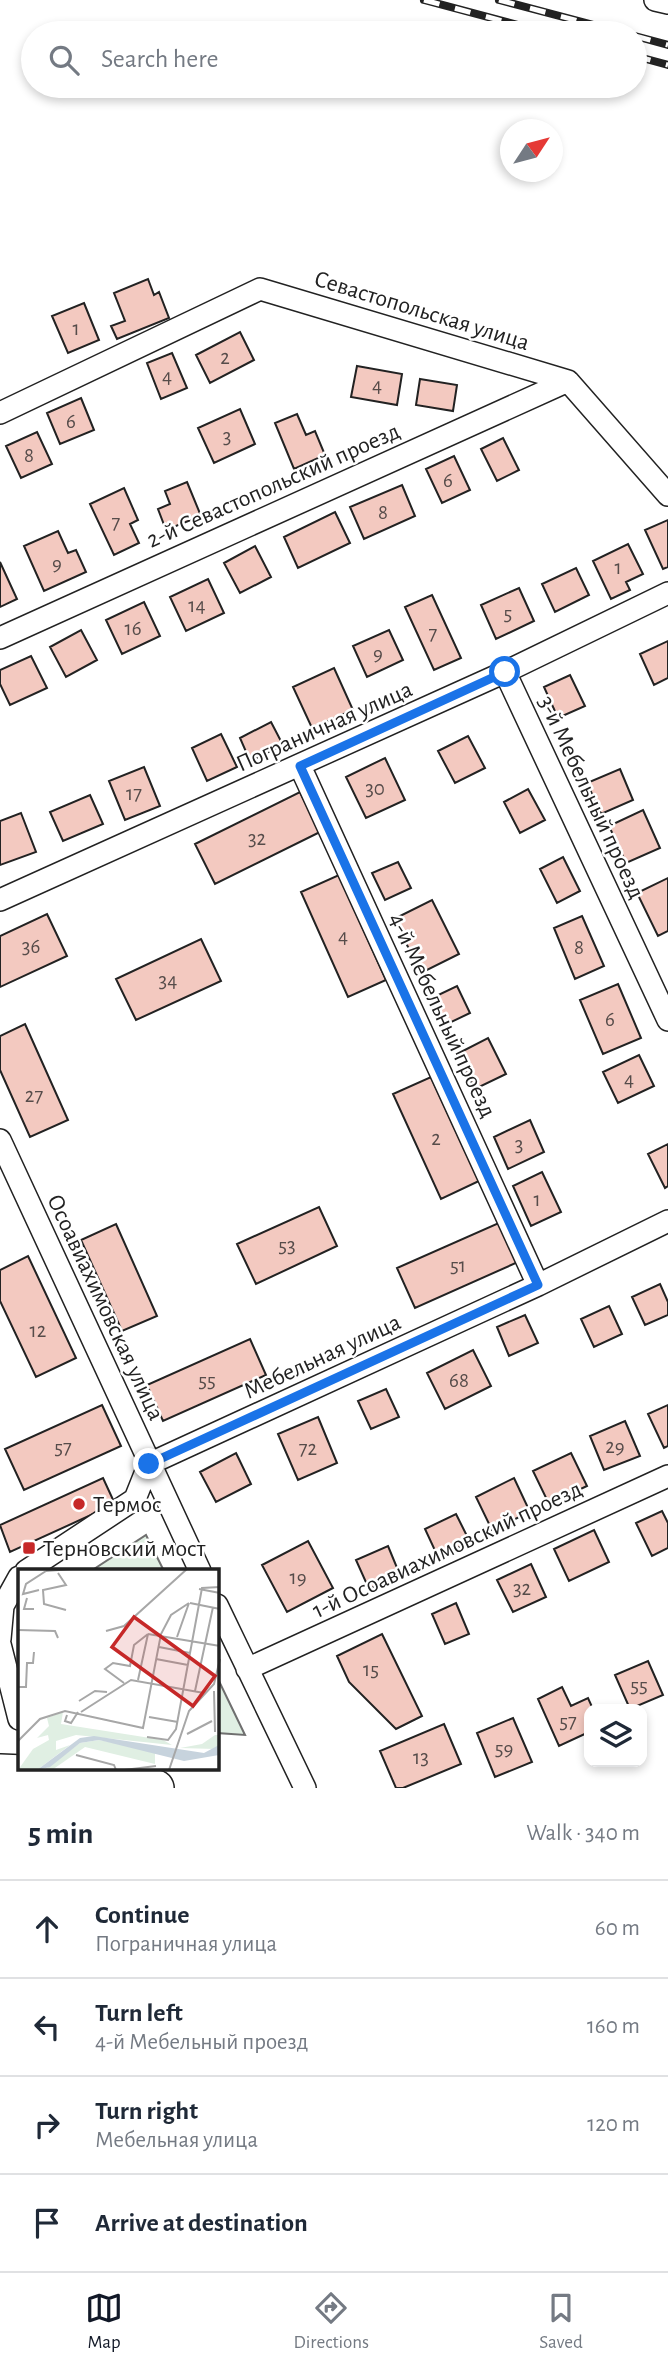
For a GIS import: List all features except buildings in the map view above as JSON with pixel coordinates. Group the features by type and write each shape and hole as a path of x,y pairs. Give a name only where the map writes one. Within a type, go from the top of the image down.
{"main road":[{"path":"21,1771 98,1776 156,1788"}],"street":[{"path":"655,0 668,3"},
{"name":"Севастопольская улица","path":"0,413 260,289 568,381"},
{"path":"568,381 668,495"},
{"name":"2-й Севастопольский проезд","path":"0,638 568,381"},
{"name":"Пограничная улица","path":"0,900 505,672 668,593"},
{"name":"3-й Мебельный проезд","path":"505,672 668,1020"},
{"name":"4-й Мебельный проезд","path":"300,766 538,1285"},
{"name":"Осоавиахимовская улица","path":"0,1140 200,1569"},
{"name":"Мебельная улица","path":"149,1464 538,1285 668,1221"},
{"path":"29,1569 135,1499 149,1464"},
{"name":"1-й Осоавиахимовский проезд","path":"247,1668 668,1476"},
{"path":"18,1579 2,1607 0,1641 18,1715"},
{"path":"219,1609 305,1788"}],"green space":[{"path":"146,1535 163,1569 94,1569"},
{"path":"219,1681 245,1735 219,1733"}],"railway":[{"path":"424,0 503,21"},
{"path":"499,0 579,21"},
{"path":"647,39 668,45"},
{"path":"647,59 668,65"}],"place":[{"name":"Термос","path":"79,1504"},
{"name":"Терновский мост","path":"29,1548"}],"route":[{"path":"149,1464 538,1285 300,766 505,672"}]}
